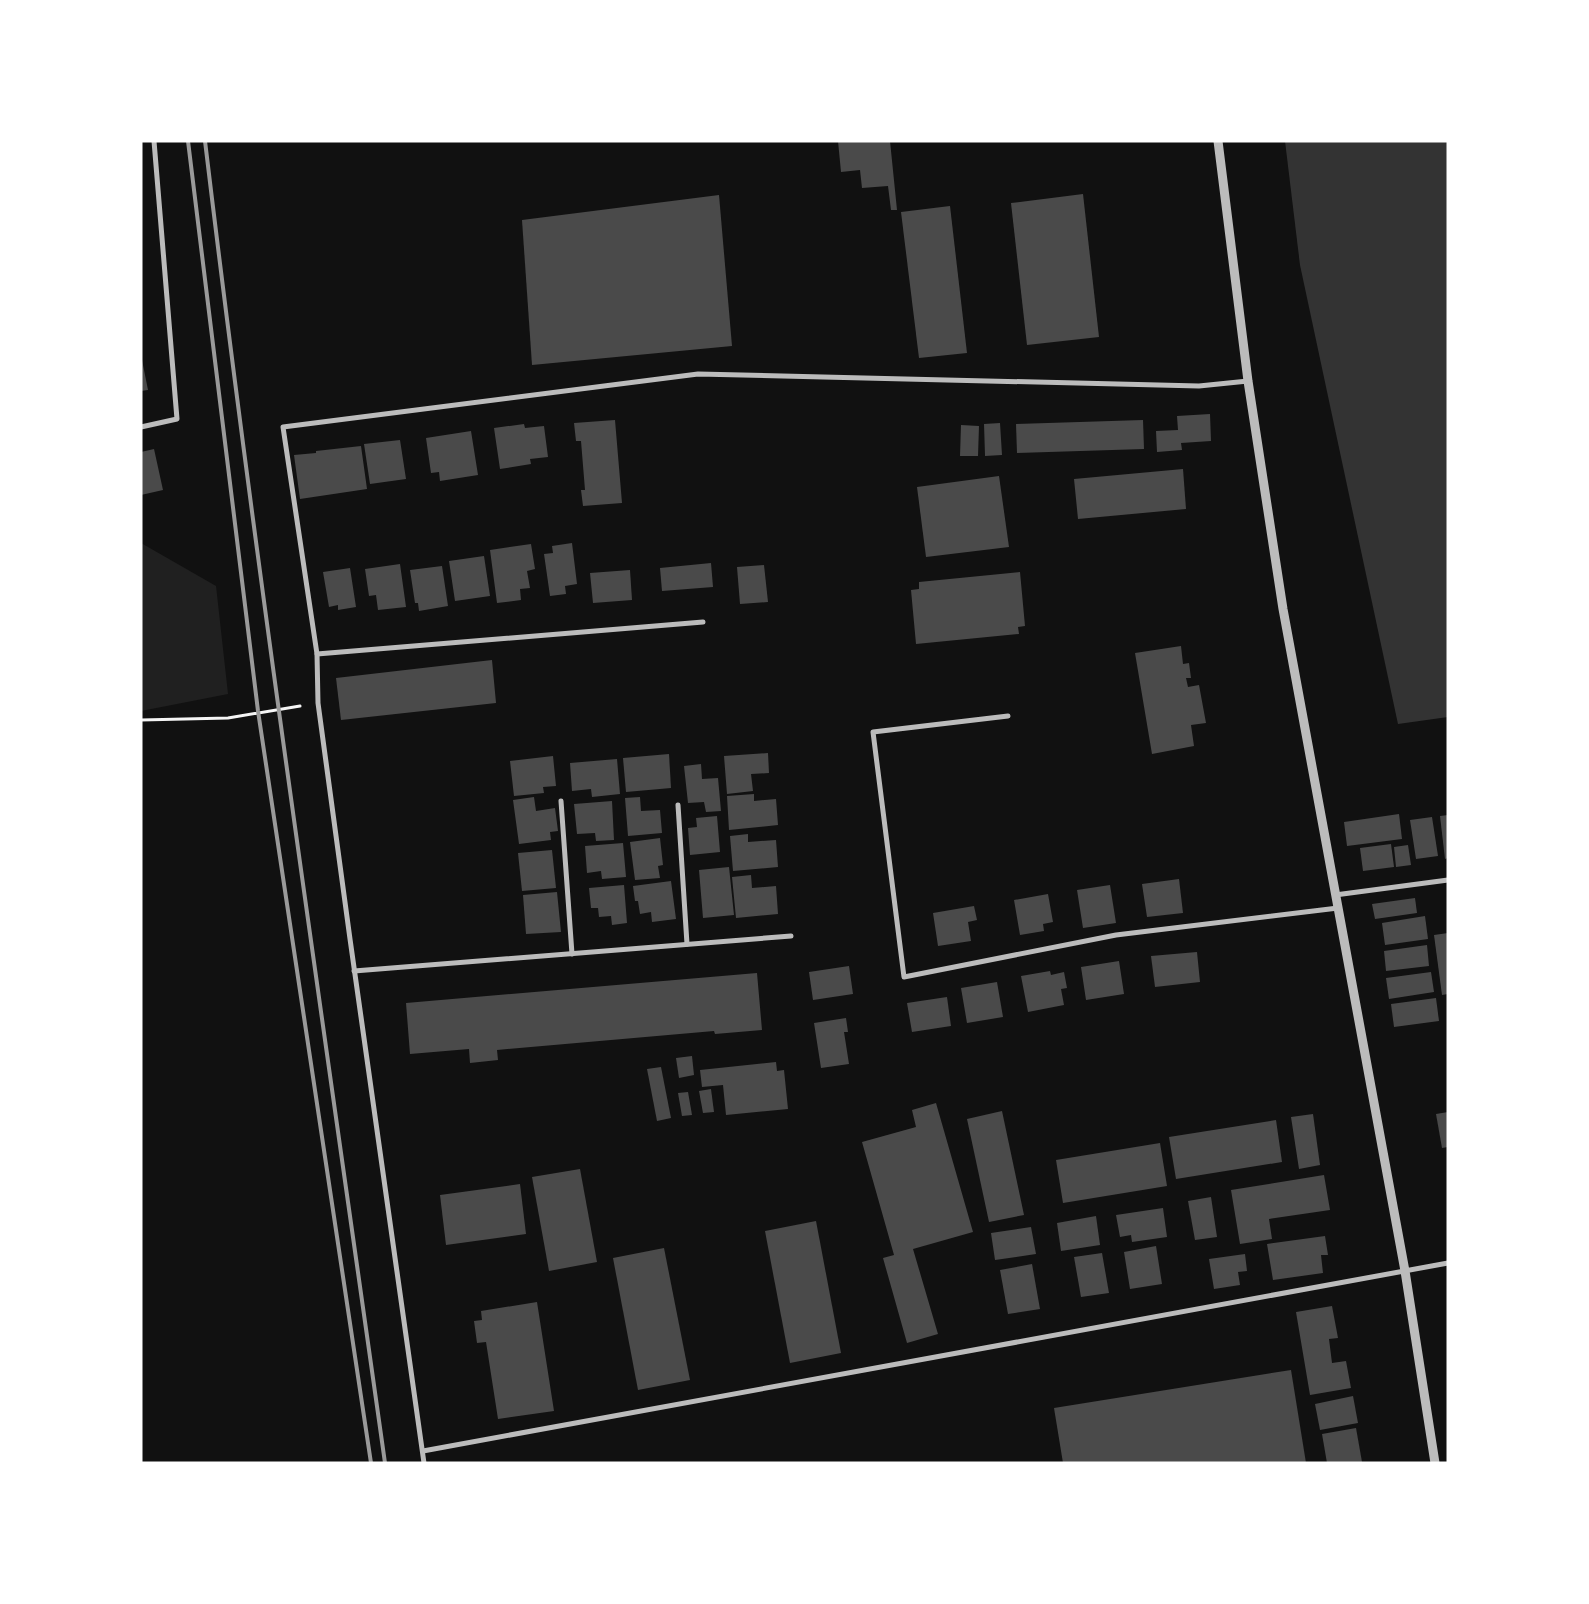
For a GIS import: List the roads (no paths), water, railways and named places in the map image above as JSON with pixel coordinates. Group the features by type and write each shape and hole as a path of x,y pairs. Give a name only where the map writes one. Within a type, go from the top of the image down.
{"street":[{"path":"141,427 177,419 154,141"},
{"path":"1218,141 1248,381 1283,609 1405,1271 1436,1463"},
{"path":"424,1463 318,703 317,654 282,427 698,374 1199,386 1248,381"},
{"path":"317,654 703,622"},
{"path":"1008,716 873,732 904,977 1116,934 1338,908"},
{"path":"561,801 572,954"},
{"path":"678,805 687,944"},
{"path":"1335,895 1448,880"},
{"path":"354,971 792,936"},
{"path":"423,1451 1448,1263"}],"railway":[{"path":"188,141 258,711 371,1463"},
{"path":"205,141 269,638 385,1463"}]}
